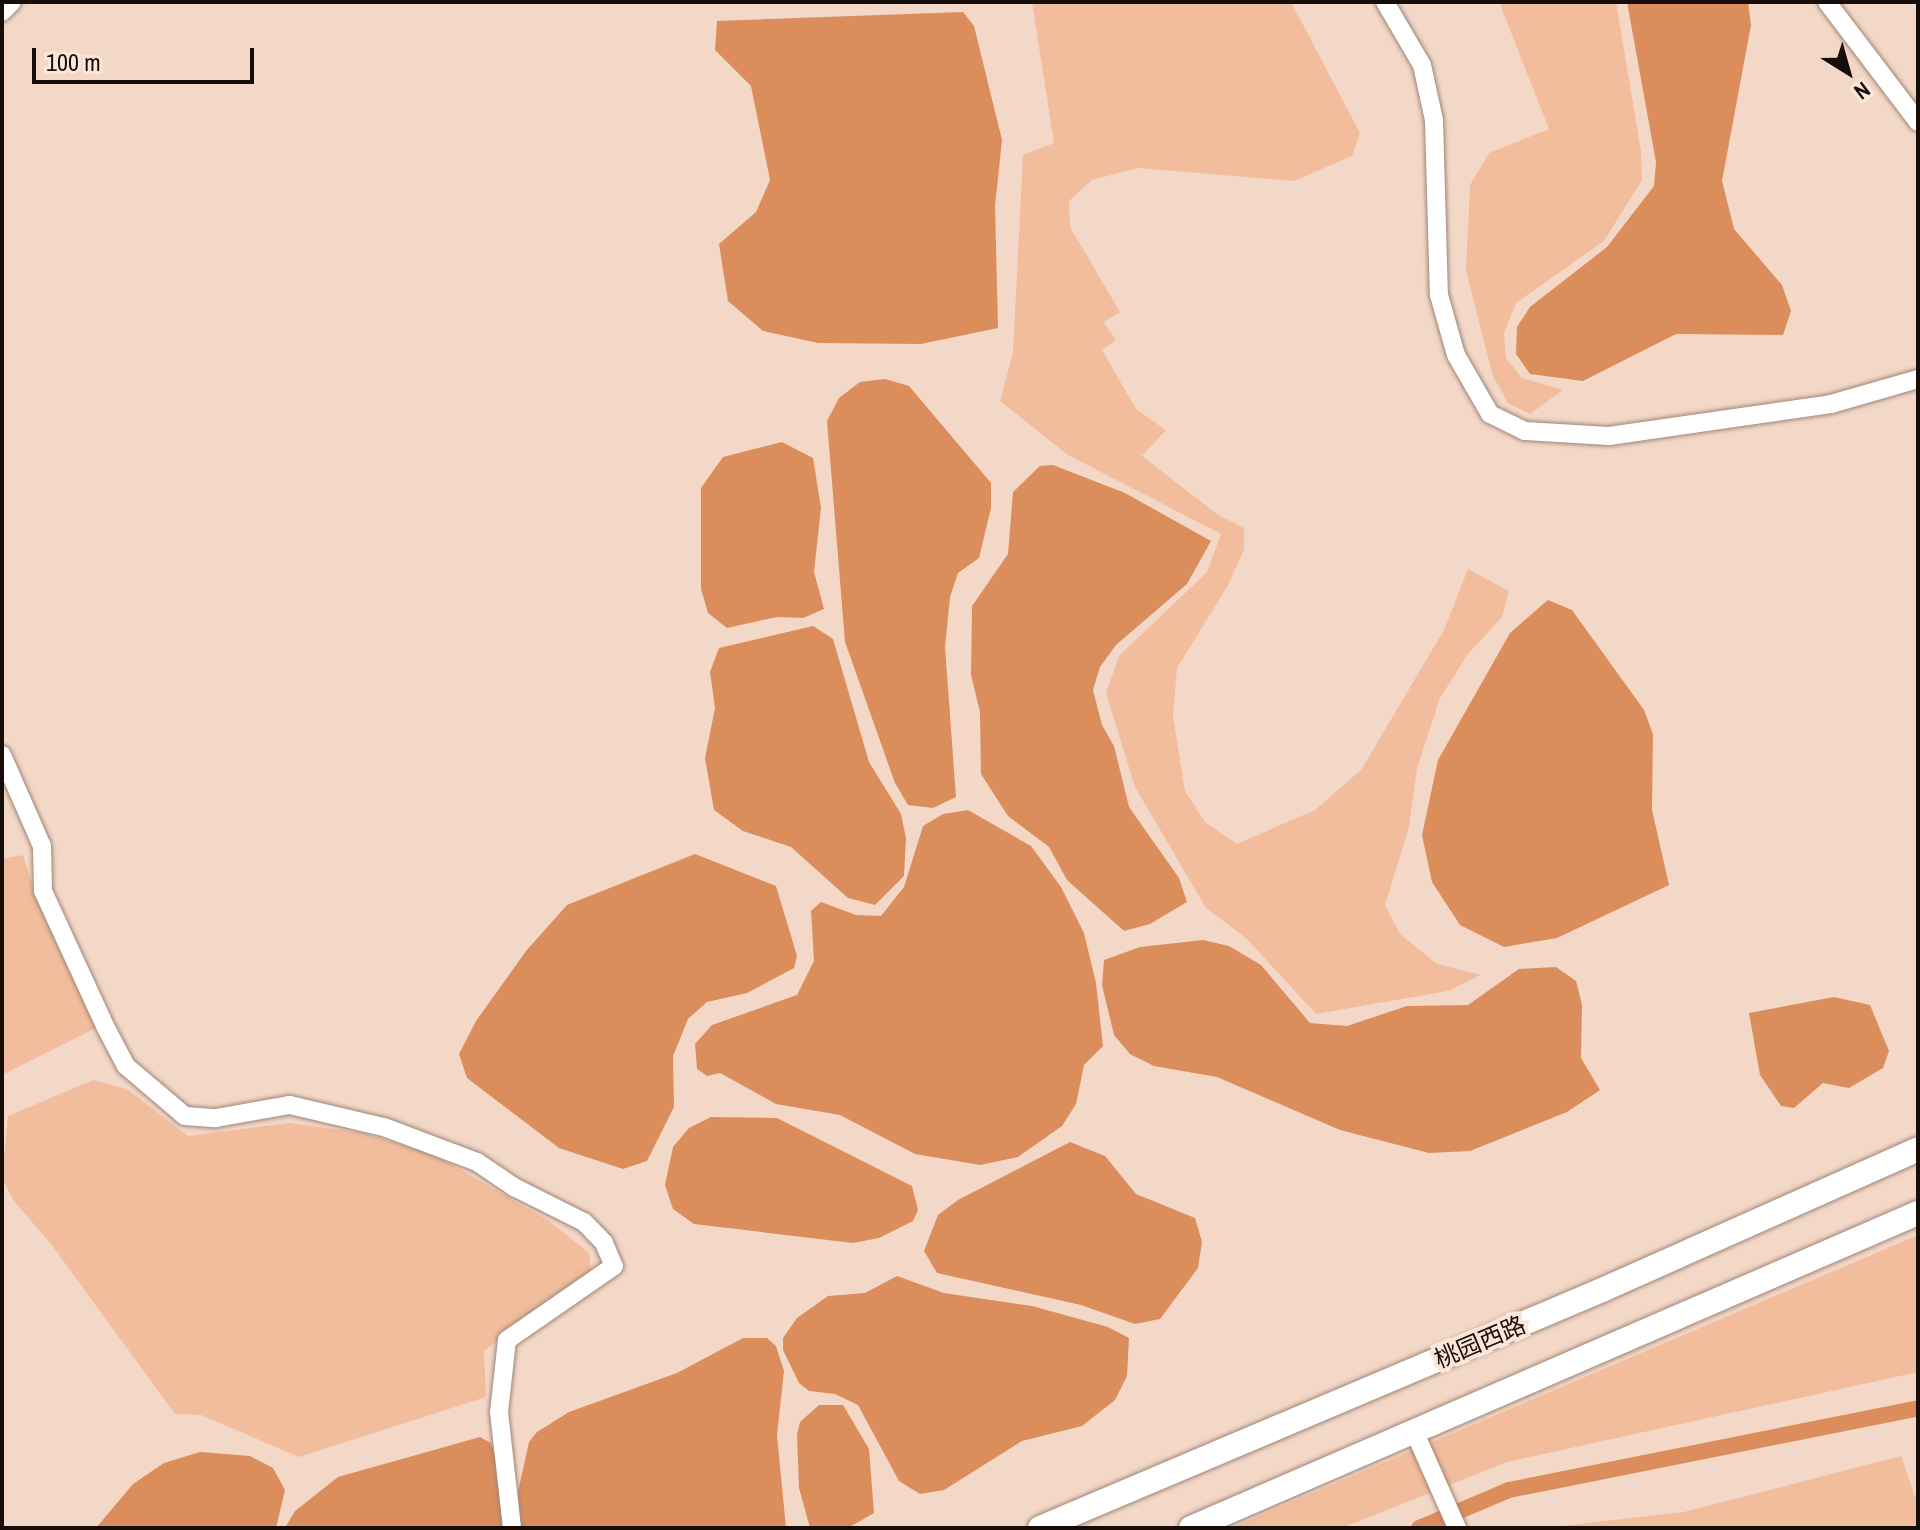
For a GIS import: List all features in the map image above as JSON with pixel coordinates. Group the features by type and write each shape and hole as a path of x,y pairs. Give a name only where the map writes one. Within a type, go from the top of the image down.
{"main road":[{"name":"桃园西路","path":"1040,1528 1602,1290 1918,1149"},
{"path":"1191,1528 1918,1213"}],"street":[{"path":"2,12 12,2"},
{"path":"1385,2 1422,65 1434,120 1439,295 1456,355 1490,414 1525,431 1609,436 1831,404 1918,379"},
{"path":"1827,2 1918,122"},
{"path":"2,755 42,846 43,891 106,1028 126,1066 185,1116 216,1118 290,1105 384,1127 477,1162 514,1187 584,1222 604,1243 614,1266 507,1340 499,1412 512,1528"},
{"path":"1415,1433 1457,1528"}],"shaded area":[{"path":"1032,2 1291,2 1360,133 1352,156 1294,181 1138,168 1092,180 1069,201 1070,227 1120,312 1104,322 1116,340 1102,350 1136,409 1166,430 1142,456 1217,514 1244,528 1244,550 1227,587 1177,668 1173,716 1185,791 1205,822 1237,844 1315,810 1361,770 1444,630 1468,569 1509,591 1502,617 1468,654 1440,698 1417,768 1409,827 1385,905 1400,934 1437,964 1481,975 1448,991 1316,1014 1246,938 1206,908 1135,787 1106,693 1119,656 1207,572 1221,534 1068,455 1000,401 1013,353 1023,155 1054,143"},
{"path":"1499,2 1616,2 1641,151 1642,180 1604,241 1516,303 1504,333 1506,358 1522,378 1563,390 1530,414 1508,403 1493,376 1466,271 1470,185 1489,153 1549,129"},
{"path":"1627,2 1748,2 1751,25 1722,181 1734,229 1782,285 1791,311 1783,335 1676,334 1583,381 1530,374 1516,354 1517,327 1530,307 1607,247 1654,186 1656,162"},
{"path":"963,12 974,26 1002,140 995,206 998,328 921,344 818,343 763,331 728,301 719,244 756,212 770,180 751,86 715,50 717,21"},
{"path":"885,379 909,386 991,483 991,508 979,558 958,573 950,597 945,647 956,797 933,808 908,805 895,783 845,642 827,421 839,398 860,382"},
{"path":"782,442 813,458 821,508 814,572 824,609 803,618 777,617 727,628 708,613 701,589 701,488 723,457"},
{"path":"1053,465 1125,493 1211,541 1187,584 1116,645 1100,667 1093,690 1102,725 1114,746 1129,807 1179,878 1187,902 1150,924 1124,931 1067,880 1049,847 1008,816 981,774 980,712 971,675 972,606 1008,554 1013,492 1040,466"},
{"path":"1548,600 1572,610 1644,710 1653,734 1652,810 1669,885 1557,938 1504,947 1460,925 1432,882 1422,835 1438,760 1510,633"},
{"path":"813,626 833,639 869,762 901,814 906,838 904,876 875,905 848,898 791,847 743,831 714,810 705,758 715,708 710,672 719,648"},
{"path":"968,810 1031,846 1061,887 1084,933 1096,983 1103,1046 1084,1065 1076,1104 1062,1126 1018,1157 980,1165 915,1154 840,1115 776,1104 720,1073 707,1076 697,1069 695,1044 712,1025 797,995 814,961 811,911 821,902 856,915 881,916 904,887 923,826 943,814"},
{"path":"695,854 776,886 797,956 794,968 747,993 707,1002 688,1019 673,1056 674,1107 647,1161 623,1169 559,1148 467,1078 459,1054 476,1021 526,951 567,905"},
{"path":"23,855 38,903 96,1028 2,1075 2,859"},
{"path":"1203,940 1229,946 1261,965 1310,1023 1347,1026 1407,1006 1468,1005 1519,969 1556,967 1576,981 1582,1005 1581,1058 1600,1090 1567,1112 1470,1151 1429,1153 1340,1130 1217,1077 1154,1066 1130,1054 1114,1035 1102,985 1104,960 1140,947"},
{"path":"1834,997 1870,1005 1889,1051 1883,1068 1849,1088 1823,1083 1794,1108 1781,1106 1760,1075 1749,1013"},
{"path":"93,1080 127,1089 188,1136 289,1123 362,1133 435,1155 549,1221 589,1253 591,1272 484,1351 486,1397 299,1457 201,1415 175,1414 51,1244 14,1201 2,1178 8,1116"},
{"path":"711,1117 777,1118 912,1186 918,1210 913,1221 879,1238 853,1243 694,1224 673,1209 665,1185 673,1147 689,1128"},
{"path":"1070,1142 1105,1156 1136,1194 1195,1218 1202,1242 1198,1268 1160,1319 1135,1324 1081,1305 937,1273 924,1251 938,1215 958,1200"},
{"path":"1918,1235 1918,1372 1507,1462 1342,1528 1231,1528"},
{"path":"897,1276 944,1293 1032,1306 1108,1327 1129,1338 1127,1376 1115,1400 1082,1426 1022,1441 944,1490 920,1494 899,1481 858,1405 835,1394 809,1391 799,1383 783,1350 783,1338 797,1318 828,1296 865,1293"},
{"path":"743,1338 767,1338 776,1346 784,1371 777,1435 786,1528 521,1528 518,1492 529,1442 537,1432 569,1412 677,1373"},
{"path":"819,1405 843,1405 869,1449 874,1513 848,1528 810,1528 799,1488 797,1435 800,1422"},
{"path":"480,1437 491,1443 495,1455 504,1528 285,1528 295,1511 338,1477"},
{"path":"200,1452 250,1456 273,1468 285,1490 276,1528 96,1528 133,1484 164,1463"},
{"path":"1901,1456 1918,1505 1918,1528 1543,1528 1684,1512"}],"waterway":[{"path":"1419,1528 1509,1490 1918,1408"}]}
